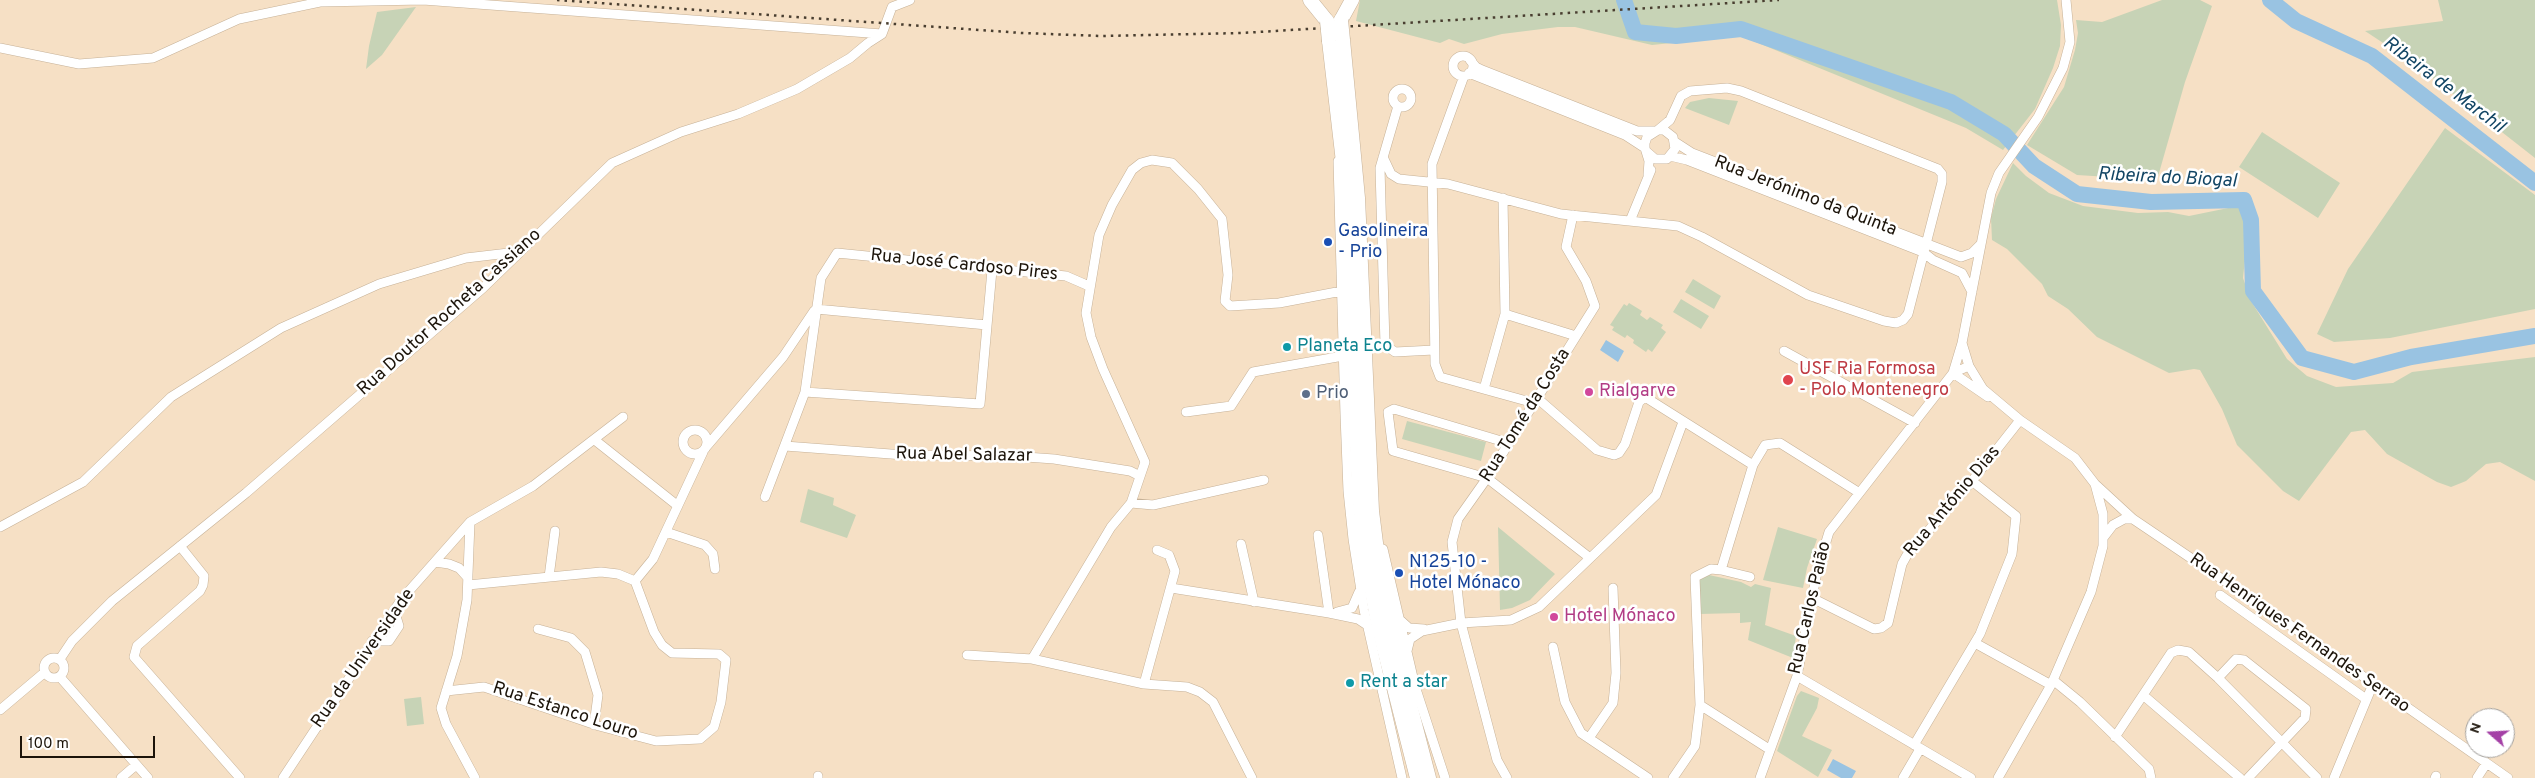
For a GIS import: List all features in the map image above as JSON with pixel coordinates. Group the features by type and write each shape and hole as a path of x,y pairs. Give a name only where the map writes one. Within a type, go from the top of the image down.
{"main road":[{"path":"1310,0 1327,21"},
{"path":"1325,0 1346,188 1359,484 1365,554 1379,629 1417,778"},
{"path":"1339,0 1358,198 1368,458 1379,568 1396,651 1429,778"},
{"path":"1341,20 1352,0"}],"street":[{"path":"0,48 79,64 153,58 239,20 320,2 423,0 882,34 892,7 910,0"},
{"path":"1998,403 1953,373 1962,344 1975,267 1991,193 1999,173 2051,94 2063,68 2070,42 2066,0"},
{"name":"Rua Doutor Rocheta Cassiano","path":"0,710 45,672 44,665 48,660 53,657 60,659 72,641 112,601 246,493 483,288 517,252 612,163 681,132 738,114 797,89 850,58 868,42 882,34"},
{"path":"1459,89 1459,79 1453,66 1457,59 1462,57 1470,60 1472,65 1459,89 1432,164 1434,350 1435,364 1440,377 1535,400 1597,450 1614,455 1619,453 1625,444 1639,402 1645,397 1753,465"},
{"name":"Rua Jerónimo da Quinta","path":"1470,60 1476,67 1482,70 1636,131 1664,130 1692,153 1924,248 1935,261 1962,273 1972,293"},
{"name":"Rua Jerónimo da Quinta","path":"1455,72 1625,135 1646,150 1654,159 1687,160 1924,248 1936,247 1961,257 1975,267"},
{"path":"1384,157 1391,174 1399,179 1432,181 1573,215 1678,226 1808,295 1890,322 1896,323 1903,320 1908,314 1942,182 1942,174 1938,169 1741,91 1728,88 1690,91 1681,96 1674,112 1664,126 1647,137 1648,175"},
{"path":"1398,106 1380,168 1385,345 1395,352 1434,350"},
{"path":"1630,221 1648,175 1675,149 1674,112"},
{"path":"1339,123 1337,187 1348,490 1360,588 1402,778"},
{"path":"1032,659 1111,526 1132,503 1145,462 1103,370 1091,336 1086,313 1099,235 1115,198 1132,170 1141,163 1152,160 1172,163 1198,189 1222,219 1228,275 1224,301 1230,306 1279,303 1342,291"},
{"path":"1382,194 1388,185 1399,179"},
{"path":"1484,389 1505,314 1503,198"},
{"name":"Rua Tomé da Costa","path":"1507,778 1497,760 1461,622 1452,542 1458,519 1487,478 1595,306 1586,281 1566,247 1573,215"},
{"path":"1928,233 1936,247"},
{"path":"1961,257 1972,253 1981,245"},
{"path":"0,527 83,482 171,397 281,328 379,284 466,258 517,252"},
{"name":"Rua José Cardoso Pires","path":"816,309 821,278 837,253 1066,276 1089,286"},
{"path":"1918,273 1926,263 1935,261"},
{"name":"Rua Jerónimo da Quinta","path":"1954,269 1975,267"},
{"path":"806,392 980,404 992,270"},
{"path":"816,309 987,325"},
{"path":"765,497 806,392 816,309"},
{"path":"468,582 601,572 618,574 635,581 653,560 705,449 783,357 816,309"},
{"path":"1505,314 1576,336"},
{"path":"1962,344 1969,366 1983,389 2020,420 2075,458 2094,484 2103,514 2103,538 2091,592 2052,683 1998,778"},
{"path":"1784,350 1915,423"},
{"path":"1186,412 1231,406 1253,372 1343,356"},
{"name":"Rua Carlos Paião","path":"1760,778 1797,676 1823,545 1829,532 1858,492 1953,373 1969,366"},
{"path":"1366,382 1384,555 1406,652 1445,778"},
{"path":"1508,442 1394,410 1388,412 1394,451 1487,478 1590,558"},
{"name":"Rua da Universidade","path":"283,778 394,610 470,522 534,486 596,441 623,418"},
{"name":"Rua António Dias","path":"1812,598 1874,629 1881,628 1888,623 1902,564 1907,555 1972,481 2020,420"},
{"path":"1406,652 1410,639 1422,631 1461,622 1511,620 1538,607 1656,496 1683,422"},
{"path":"596,441 678,506"},
{"path":"1721,570 1753,465 1765,444 1780,443 1858,492"},
{"name":"Rua Abel Salazar","path":"785,446 904,455 1012,456 1054,459 1130,470 1140,476"},
{"path":"1132,503 1153,505 1264,480"},
{"path":"1903,778 1917,747 1975,643 2012,554 2016,516 1972,481"},
{"name":"Rua Henriques Fernandes Serrao","path":"2094,484 2133,519 2508,778"},
{"path":"2103,538 2113,525 2124,518 2133,519"},
{"path":"470,522 468,582 457,656 441,708 475,778"},
{"path":"549,577 556,531"},
{"path":"666,532 705,545 713,554 715,569"},
{"path":"1318,536 1329,612"},
{"path":"1241,544 1254,602"},
{"path":"180,546 204,576 203,585 200,591 137,646 134,657 240,778"},
{"path":"1144,684 1175,571 1169,555 1157,550"},
{"path":"435,562 450,564 459,568 468,582"},
{"path":"1673,778 1695,746 1700,705 1695,576 1711,569 1750,578"},
{"name":"Rua Estanco Louro","path":"446,691 484,687 594,725 656,740 700,739 714,727 722,702 726,660 719,654 672,653 662,644 654,632 635,581"},
{"path":"1171,588 1329,612 1358,619 1367,625"},
{"path":"1329,612 1344,612 1352,608 1360,588"},
{"path":"1589,738 1613,703 1616,673 1613,588"},
{"path":"2220,595 2366,699"},
{"path":"372,641 388,641 399,626 394,610"},
{"path":"1399,619 1404,625 1416,630 1430,629"},
{"path":"538,629 571,638 585,652 598,695 594,725"},
{"path":"1975,643 2052,683 2080,702 2152,774"},
{"path":"1554,647 1565,702 1581,733 1648,778"},
{"path":"2115,737 2171,653 2178,650 2188,652 2218,678 2318,778"},
{"path":"967,655 1032,659 1144,684 1188,687 1200,692 1213,702 1252,778"},
{"path":"60,659 65,668 60,677"},
{"path":"2218,678 2236,659 2244,660 2306,709 2305,718 2248,778"},
{"path":"45,672 50,677 60,677 148,778"},
{"path":"1797,676 1971,778"},
{"path":"2334,778 2373,684"},
{"path":"2143,695 2240,778"},
{"path":"1700,705 1769,750"},
{"path":"2477,778 2486,764"},
{"path":"121,778 136,765"}],"green space":[{"path":"1360,0 2057,0 2061,25 2060,46 2053,68 2035,109 2003,150 1966,128 1741,36 1652,45 1575,27 1558,27 1502,34 1464,44 1449,39 1440,43 1356,21"},
{"path":"2162,0 2200,0 2212,6 2185,82 2157,180 2077,175 2027,145 2064,87 2075,50 2078,33 2076,20 2102,22"},
{"path":"2438,0 2535,0 2535,158 2415,64 2365,31 2443,21"},
{"path":"416,7 382,55 366,69 377,12"},
{"path":"1709,98 1738,101 1729,125 1685,108 1690,102"},
{"path":"2445,128 2535,195 2535,309 2390,338 2334,342 2317,334 2348,269"},
{"path":"2262,132 2340,183 2318,218 2239,167"},
{"path":"2013,163 2026,176 2049,193 2083,206 2138,213 2168,212 2189,216 2238,206 2243,212 2247,239 2243,278 2251,301 2287,359 2307,376 2336,387 2393,383 2412,372 2535,357 2535,481 2500,462 2486,464 2466,481 2451,487 2437,482 2387,454 2365,430 2351,432 2299,501 2283,491 2237,445 2222,409 2200,370 2194,369 2169,373 2097,337 2068,309 2048,296 2042,284 2007,249 1992,240 1991,218 1996,199"},
{"path":"1693,279 1721,296 1714,309 1685,292"},
{"path":"1681,299 1709,316 1701,329 1673,312"},
{"path":"1629,303 1642,311 1640,315 1647,320 1650,317 1663,325 1661,328 1666,332 1652,352 1648,349 1646,352 1633,343 1634,340 1627,335 1625,338 1612,330 1614,327 1610,325 1624,304 1627,306"},
{"path":"1407,421 1486,442 1481,461 1402,439"},
{"path":"808,489 834,498 833,505 856,515 847,538 800,522"},
{"path":"1498,527 1555,574 1530,600 1512,608 1500,610"},
{"path":"1778,527 1817,539 1807,568 1803,588 1763,580"},
{"path":"1709,575 1741,582 1751,587 1755,584 1771,588 1765,625 1796,636 1793,658 1748,640 1751,622 1740,623 1740,613 1700,614 1699,580 1700,577"},
{"path":"1801,691 1819,698 1817,708 1802,736 1832,750 1818,777 1777,751 1797,696"},
{"path":"421,697 424,724 407,726 404,699"}],"water":[{"path":"1606,340 1624,351 1618,362 1600,350"},
{"path":"1833,759 1856,771 1852,778 1841,778 1827,770"}],"waterway":[{"name":"Ribeira do Biogal","path":"1624,0 1635,32 1676,36 1741,29 1951,102 2004,134 2034,166 2077,194 2151,202 2244,200 2251,220 2253,291 2302,358 2354,372 2411,357 2535,336"},
{"name":"Ribeira de Marchil","path":"2270,0 2296,21 2372,56 2535,183"}],"railway":[{"path":"557,0 1022,33 1101,36 1242,33 1779,0"}],"place":[{"name":"Gasolineira - Prio","path":"1328,242"},
{"name":"Planeta Eco","path":"1287,347"},
{"name":"USF Ria Formosa - Polo Montenegro","path":"1788,380"},
{"name":"Rialgarve","path":"1589,392"},
{"name":"Prio","path":"1306,394"},
{"name":"N125-10 - Hotel Mónaco","path":"1399,573"},
{"name":"Hotel Mónaco","path":"1554,617"},
{"name":"Rent a star","path":"1350,683"}]}
